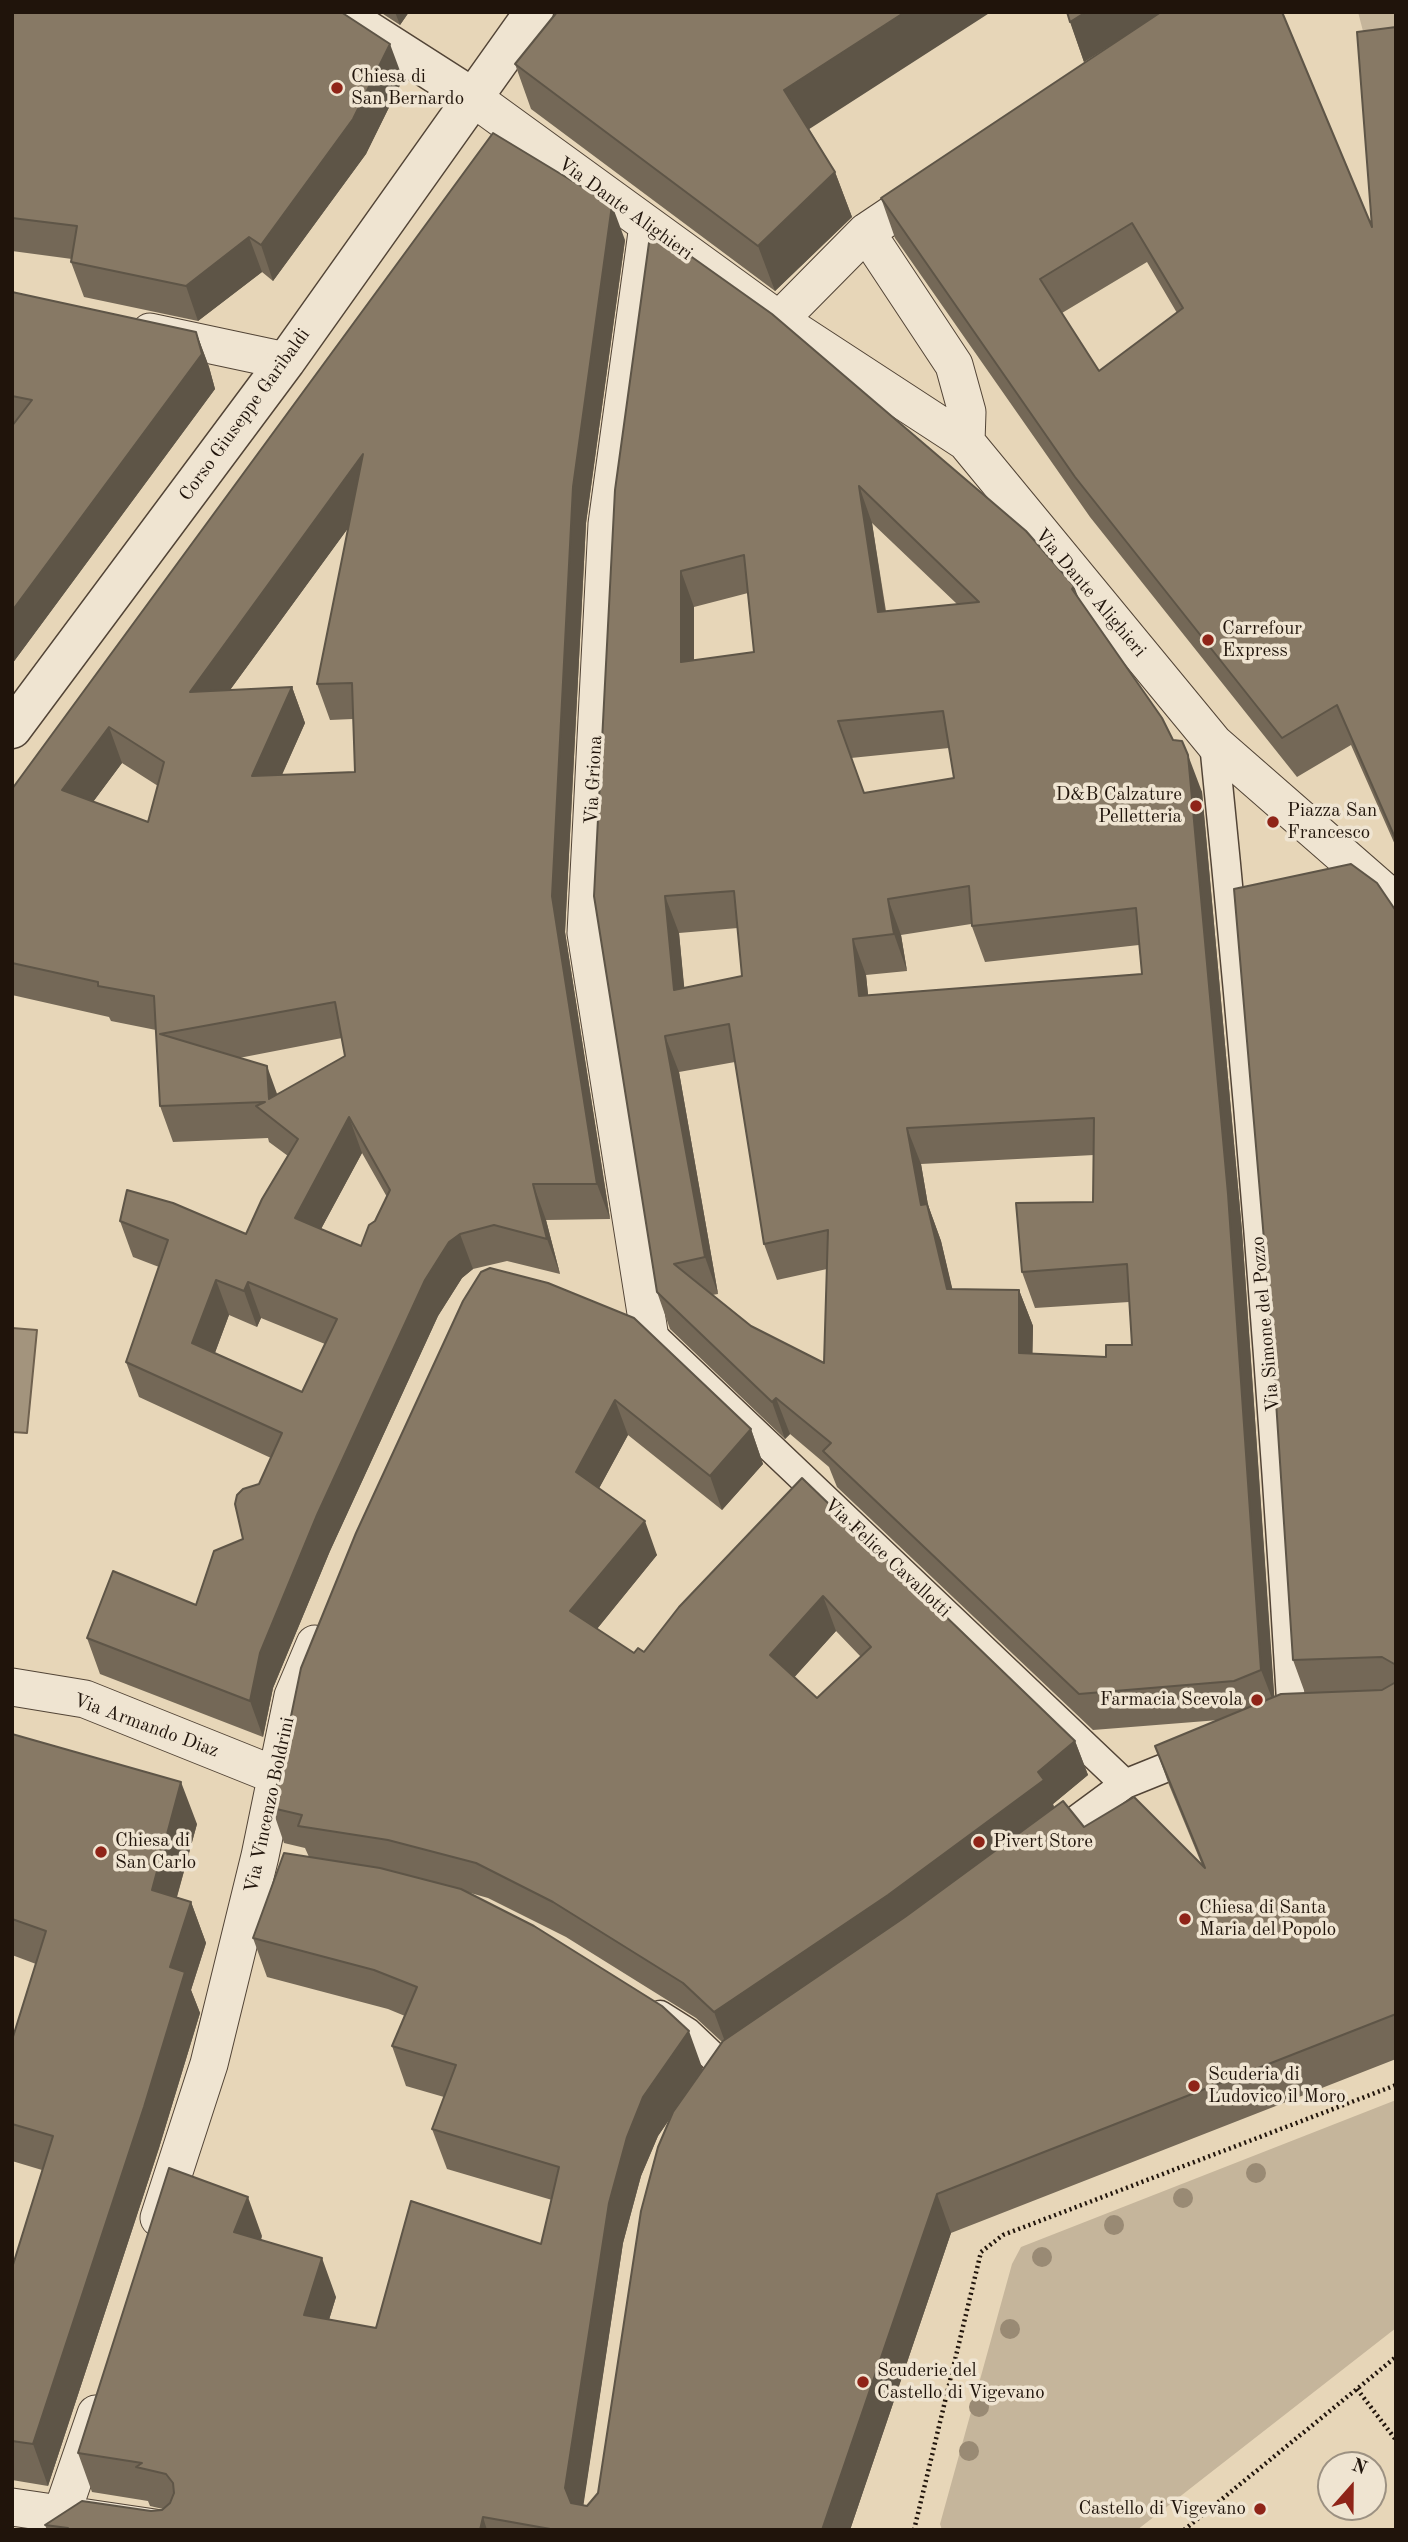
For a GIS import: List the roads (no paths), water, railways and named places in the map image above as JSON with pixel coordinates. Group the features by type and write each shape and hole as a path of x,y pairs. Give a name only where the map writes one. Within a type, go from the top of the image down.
{"street":[{"path":"339,12 472,97"},
{"name":"Corso Giuseppe Garibaldi","path":"12,729 286,361 534,12"},
{"name":"Via Dante Alighieri","path":"472,97 779,320 966,442 1214,743"},
{"path":"779,320 866,232 957,171"},
{"name":"Via Griona","path":"648,225 607,524 586,933 649,1332"},
{"path":"866,232 954,365 967,412 966,442"},
{"path":"116,325 286,361"},
{"path":"1214,743 1391,898"},
{"name":"Via Simone del Pozzo","path":"1214,743 1234,931 1275,1436 1292,1720"},
{"path":"614,1318 649,1332"},
{"name":"Via Felice Cavallotti","path":"649,1332 1125,1784"},
{"name":"Via Vincenzo Boldrini","path":"149,2249 271,1862 277,1776 293,1696 329,1609"},
{"name":"Via Armando Diaz","path":"12,1687 85,1699 277,1776"},
{"path":"1028,1855 1125,1784 1215,1747"},
{"path":"639,2003 687,2032 728,2069"},
{"path":"60,2522 106,2381"},
{"path":"12,2507 60,2522 168,2530"}],"place":[{"name":"Chiesa di San Bernardo","path":"337,88"},
{"name":"Carrefour Express","path":"1208,640"},
{"name":"D&B Calzature Pelletteria","path":"1196,806"},
{"name":"Piazza San Francesco","path":"1273,822"},
{"name":"Farmacia Scevola","path":"1257,1700"},
{"name":"Pivert Store","path":"979,1842"},
{"name":"Chiesa di San Carlo","path":"101,1852"},
{"name":"Chiesa di Santa Maria del Popolo","path":"1185,1919"},
{"name":"Scuderia di Ludovico il Moro","path":"1194,2086"},
{"name":"Scuderie del Castello di Vigevano","path":"863,2382"},
{"name":"Castello di Vigevano","path":"1260,2509"}]}
